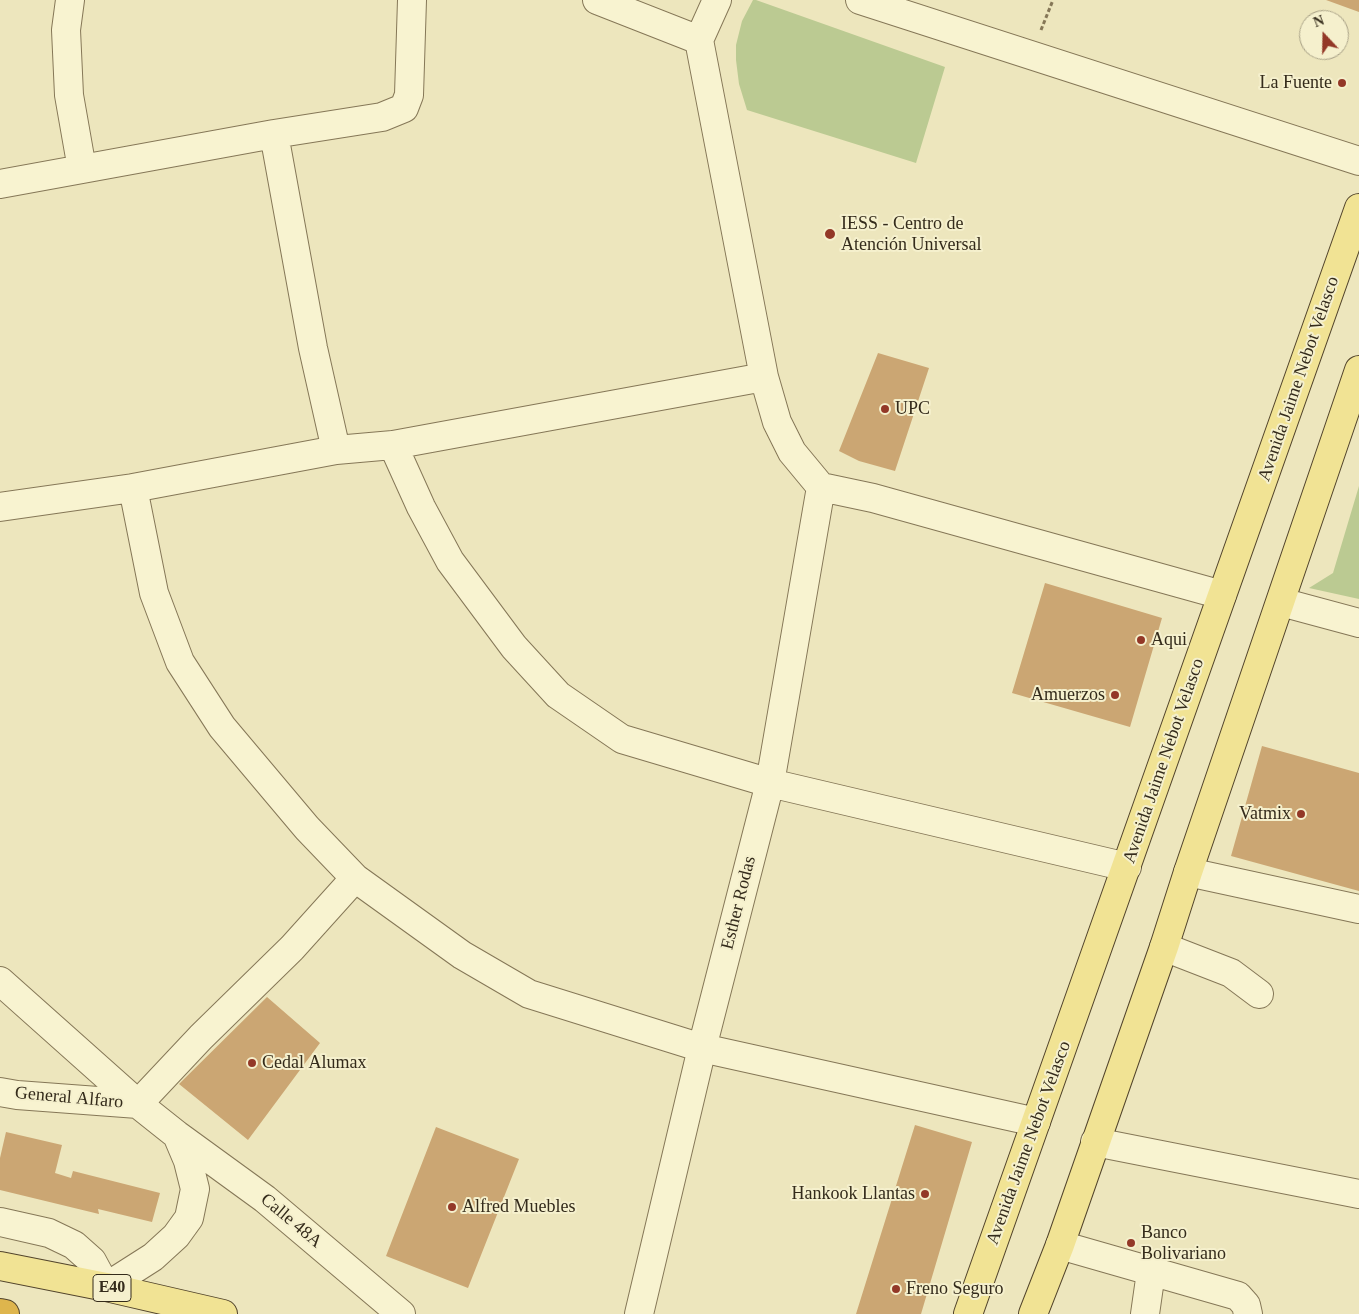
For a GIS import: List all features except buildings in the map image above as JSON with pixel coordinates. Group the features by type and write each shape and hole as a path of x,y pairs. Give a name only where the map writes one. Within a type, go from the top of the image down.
{"highway":[{"path":"0,1313 5,1314"}],"main road":[{"name":"Avenida Jaime Nebot Velasco","path":"968,1314 1359,208"},
{"path":"1033,1314 1060,1245 1164,947 1359,370"},
{"name":"E40","path":"0,1266 106,1287 224,1314"}],"street":[{"path":"70,0 66,30 69,95 82,170"},
{"path":"0,184 274,134 382,117 404,108 409,94 412,0"},
{"path":"597,0 699,40"},
{"path":"717,0 699,40 764,377 777,422 792,452 821,487 873,498 1222,595"},
{"path":"860,0 1359,161"},
{"path":"274,134 313,348 336,450"},
{"path":"0,507 133,488 336,450 393,445 764,377"},
{"path":"393,445 421,507 450,561 514,647 558,695 622,739 770,783 1126,866"},
{"name":"Esther Rodas","path":"638,1314 702,1048 770,783 821,487"},
{"path":"133,488 154,593 180,662 222,727 307,828 355,878 462,955 528,994 702,1048 1036,1122"},
{"path":"1281,602 1359,623"},
{"path":"1188,872 1359,909"},
{"path":"138,1104 201,1037 292,948 355,878"},
{"path":"1164,947 1231,973 1259,994"},
{"name":"Calle 48A","path":"0,981 138,1104 265,1199 401,1314"},
{"name":"General Alfaro","path":"0,1092 17,1095 138,1104"},
{"path":"0,1222 49,1233 74,1245 92,1260 106,1287 153,1257 176,1236 189,1218 195,1189 188,1161 177,1134"},
{"path":"1095,1142 1359,1194"},
{"path":"1060,1245 1238,1296 1246,1305 1248,1314"},
{"path":"1145,1314 1151,1272"}],"green space":[{"path":"753,0 945,67 916,163 747,110 739,84 736,45 742,21"},
{"path":"1359,486 1359,599 1309,588 1333,573"}],"place":[{"name":"La Fuente","path":"1342,83"},
{"name":"IESS - Centro de Atención Universal","path":"830,234"},
{"name":"UPC","path":"885,409"},
{"name":"Aqui","path":"1141,640"},
{"name":"Amuerzos","path":"1115,695"},
{"name":"Vatmix","path":"1301,814"},
{"name":"Cedal Alumax","path":"252,1063"},
{"name":"Hankook Llantas","path":"925,1194"},
{"name":"Alfred Muebles","path":"452,1207"},
{"name":"Banco Bolivariano","path":"1131,1243"},
{"name":"Freno Seguro","path":"896,1289"}]}
